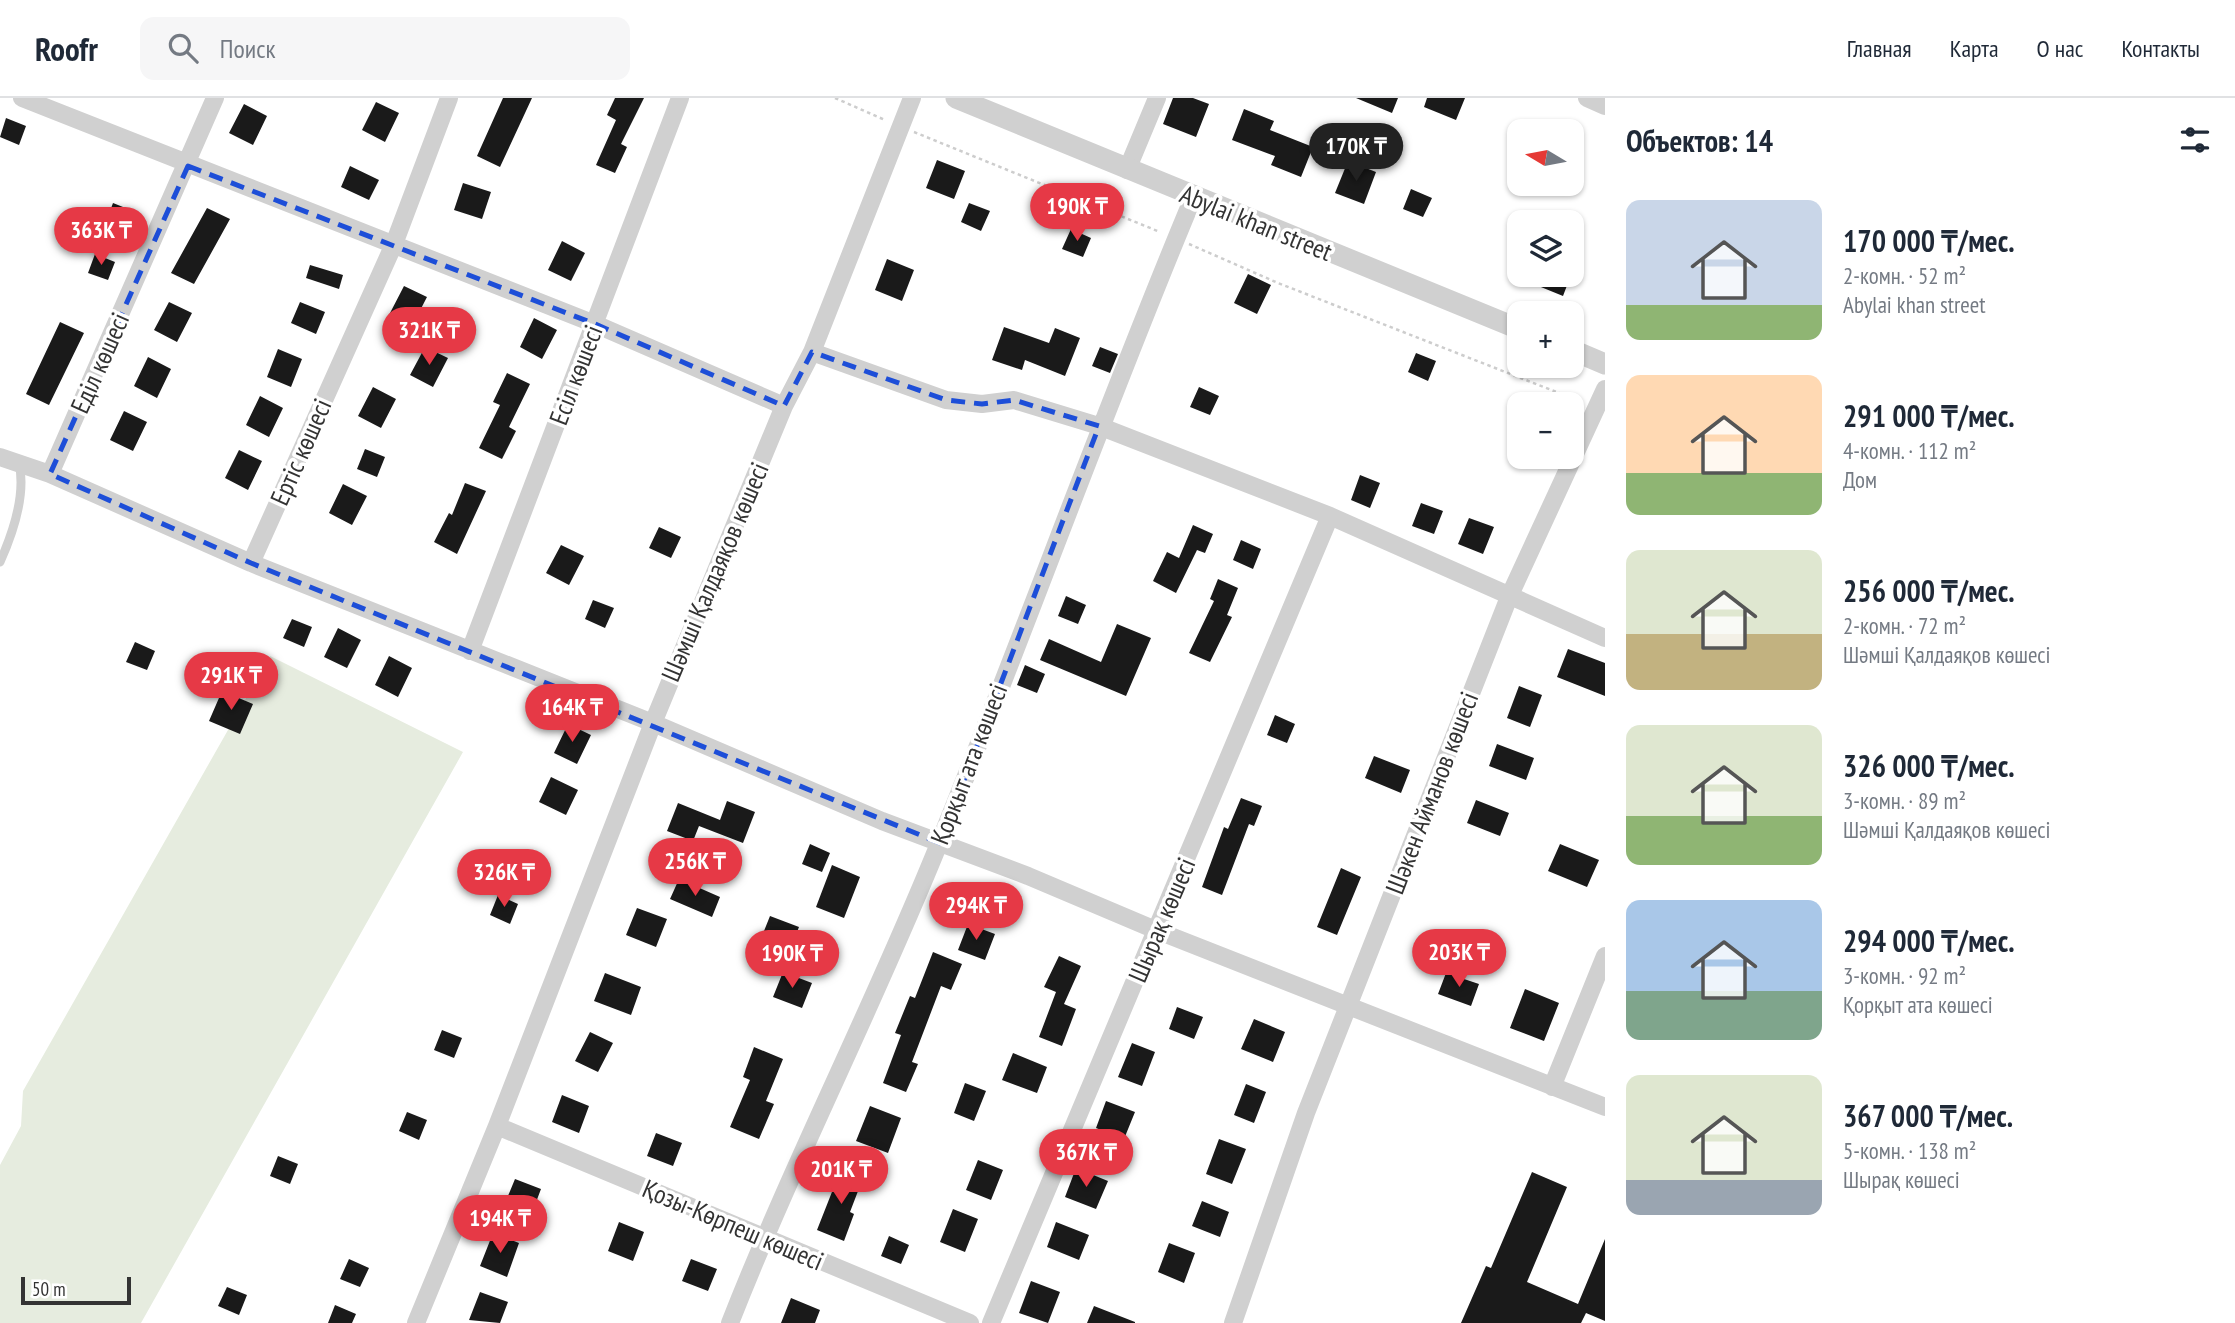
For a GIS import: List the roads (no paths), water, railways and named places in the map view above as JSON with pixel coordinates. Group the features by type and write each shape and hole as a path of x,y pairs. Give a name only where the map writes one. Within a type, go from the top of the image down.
{"street":[{"path":"22,98 188,166 595,324 784,406"},
{"name":"Еділ көшесі","path":"50,474 188,166 215,98"},
{"name":"Ертіс көшесі","path":"251,563 394,244 449,98"},
{"name":"Есіл көшесі","path":"470,651 680,98"},
{"name":"Шәмші Қалдаяқов көшесі","path":"416,1323 497,1126 653,723 784,406 812,352 912,98"},
{"name":"Abylai khan street","path":"956,98 1193,198 1507,324"},
{"path":"1127,170 1157,98"},
{"path":"1587,98 1605,106"},
{"name":"Қорқыт ата көшесі","path":"730,1323 764,1237 940,843 1099,426 1193,198"},
{"path":"812,352 946,400 982,404 1014,400 1099,426 1330,516 1605,638"},
{"path":"1584,355 1605,364"},
{"name":"Шәкен Айманов көшесі","path":"1233,1323 1306,1113 1509,597 1605,389"},
{"path":"0,457 50,474 251,563 653,723 940,843 1349,1008 1605,1107"},
{"name":"Шырақ көшесі","path":"991,1323 1158,931 1330,516"},
{"path":"1552,1087 1605,956"},
{"name":"Қозы-Көрпеш көшесі","path":"497,1126 970,1323"}],"lane":[{"path":"0,562 11,536 22,476 19,463"}]}
